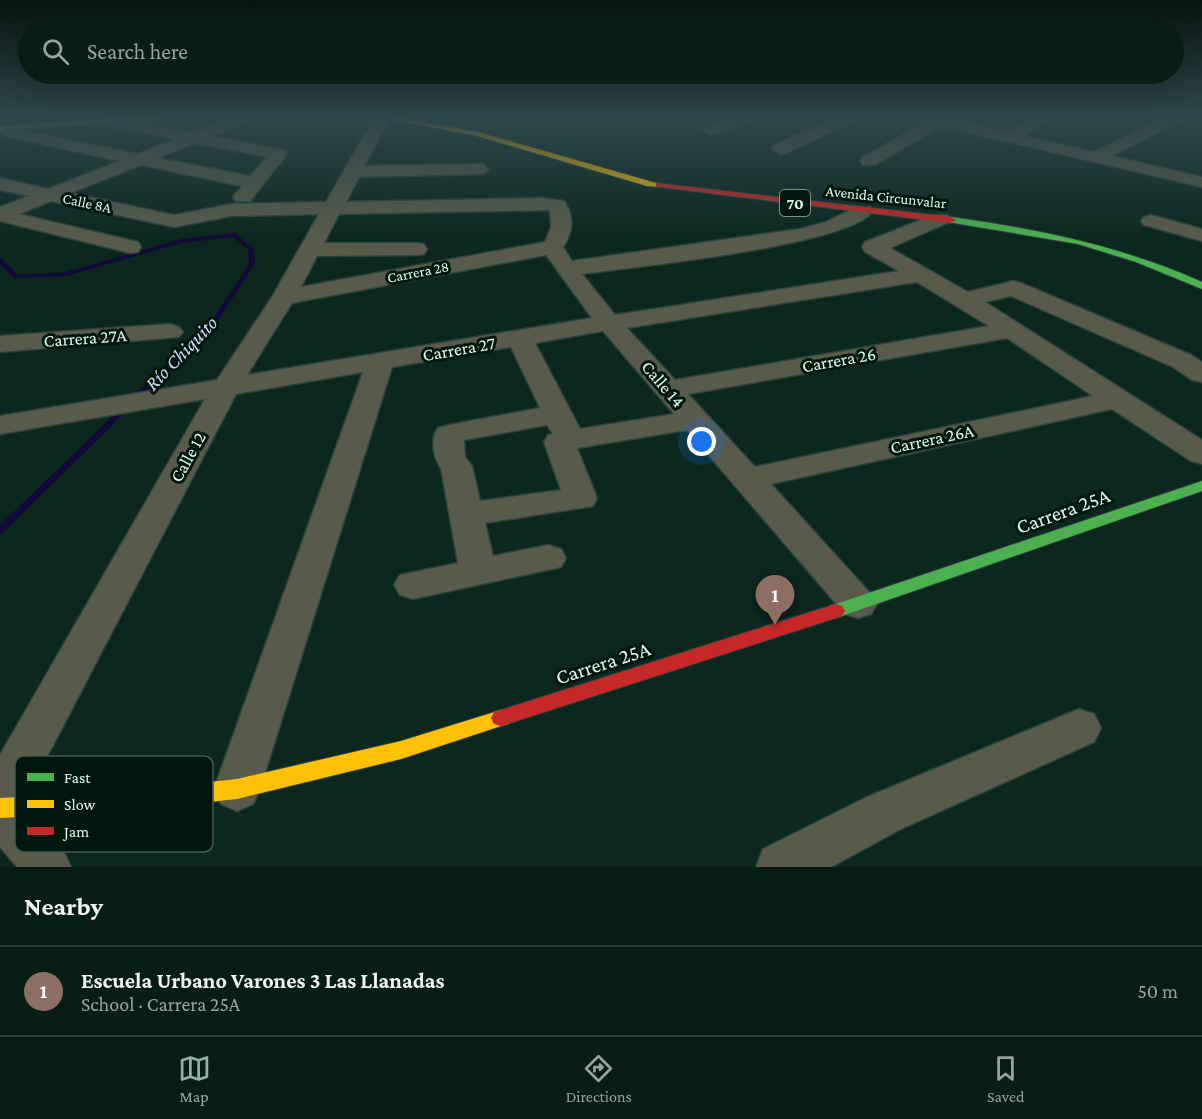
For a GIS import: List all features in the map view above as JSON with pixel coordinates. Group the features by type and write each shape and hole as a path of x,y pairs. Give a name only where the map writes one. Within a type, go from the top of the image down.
{"main road":[{"name":"Avenida Circunvalar","path":"560,158 647,184 1032,230 1072,238 1152,262 1199,282"},
{"name":"Carrera 25A","path":"213,792 237,789 401,750 858,604 1202,486"},
{"name":"Carrera 25A","path":"0,808 15,807"}],"street":[{"path":"128,158 255,183"},
{"path":"0,215 145,158"},
{"path":"231,210 274,158"},
{"name":"Calle 12","path":"24,756 226,387 284,297 360,158"},
{"path":"1103,158 1202,182"},
{"path":"353,172 479,169"},
{"name":"Calle 8A","path":"0,184 174,221 231,210"},
{"path":"231,210 557,205 561,211 559,258"},
{"name":"Carrera 28","path":"284,297 559,258 786,238 837,226 864,211"},
{"path":"0,215 130,247"},
{"path":"940,219 873,247 965,300 1202,454"},
{"path":"1151,221 1202,235"},
{"path":"309,250 416,249"},
{"name":"Calle 14","path":"559,258 609,323 858,604"},
{"name":"Carrera 27","path":"0,425 609,323 918,275"},
{"path":"965,300 1013,288 1182,361 1202,374"},
{"name":"Carrera 26","path":"668,390 1011,330"},
{"name":"Carrera 27A","path":"9,344 170,332"},
{"path":"465,514 581,498 559,442 564,427 520,339"},
{"path":"0,363 9,344"},
{"path":"237,789 380,363"},
{"name":"Carrera 26A","path":"747,479 1117,399"},
{"path":"478,571 456,466 450,459 449,434 694,420"},
{"path":"413,585 548,558"},
{"path":"781,867 884,813 1079,728"},
{"name":"Calle 12","path":"0,800 15,773"},
{"path":"0,813 15,828"},
{"path":"36,852 46,867"}],"waterway":[{"name":"Río Chiquito","path":"0,260 16,277 66,274 181,241 235,235 251,249 252,264 215,321 0,531"}],"traffic: fast":[{"path":"951,220 1018,229 1080,242 1140,260 1202,286"},
{"path":"836,611 1202,486"}],"traffic: slow":[{"path":"561,158 647,184 659,185"},
{"path":"213,792 237,789 401,750 501,718"},
{"path":"0,808 15,807"}],"traffic: jam":[{"path":"659,185 951,220"},
{"path":"501,718 836,611"}],"place":[{"name":"Escuela Urbano Varones 3 Las Llanadas","path":"775,625"}]}
